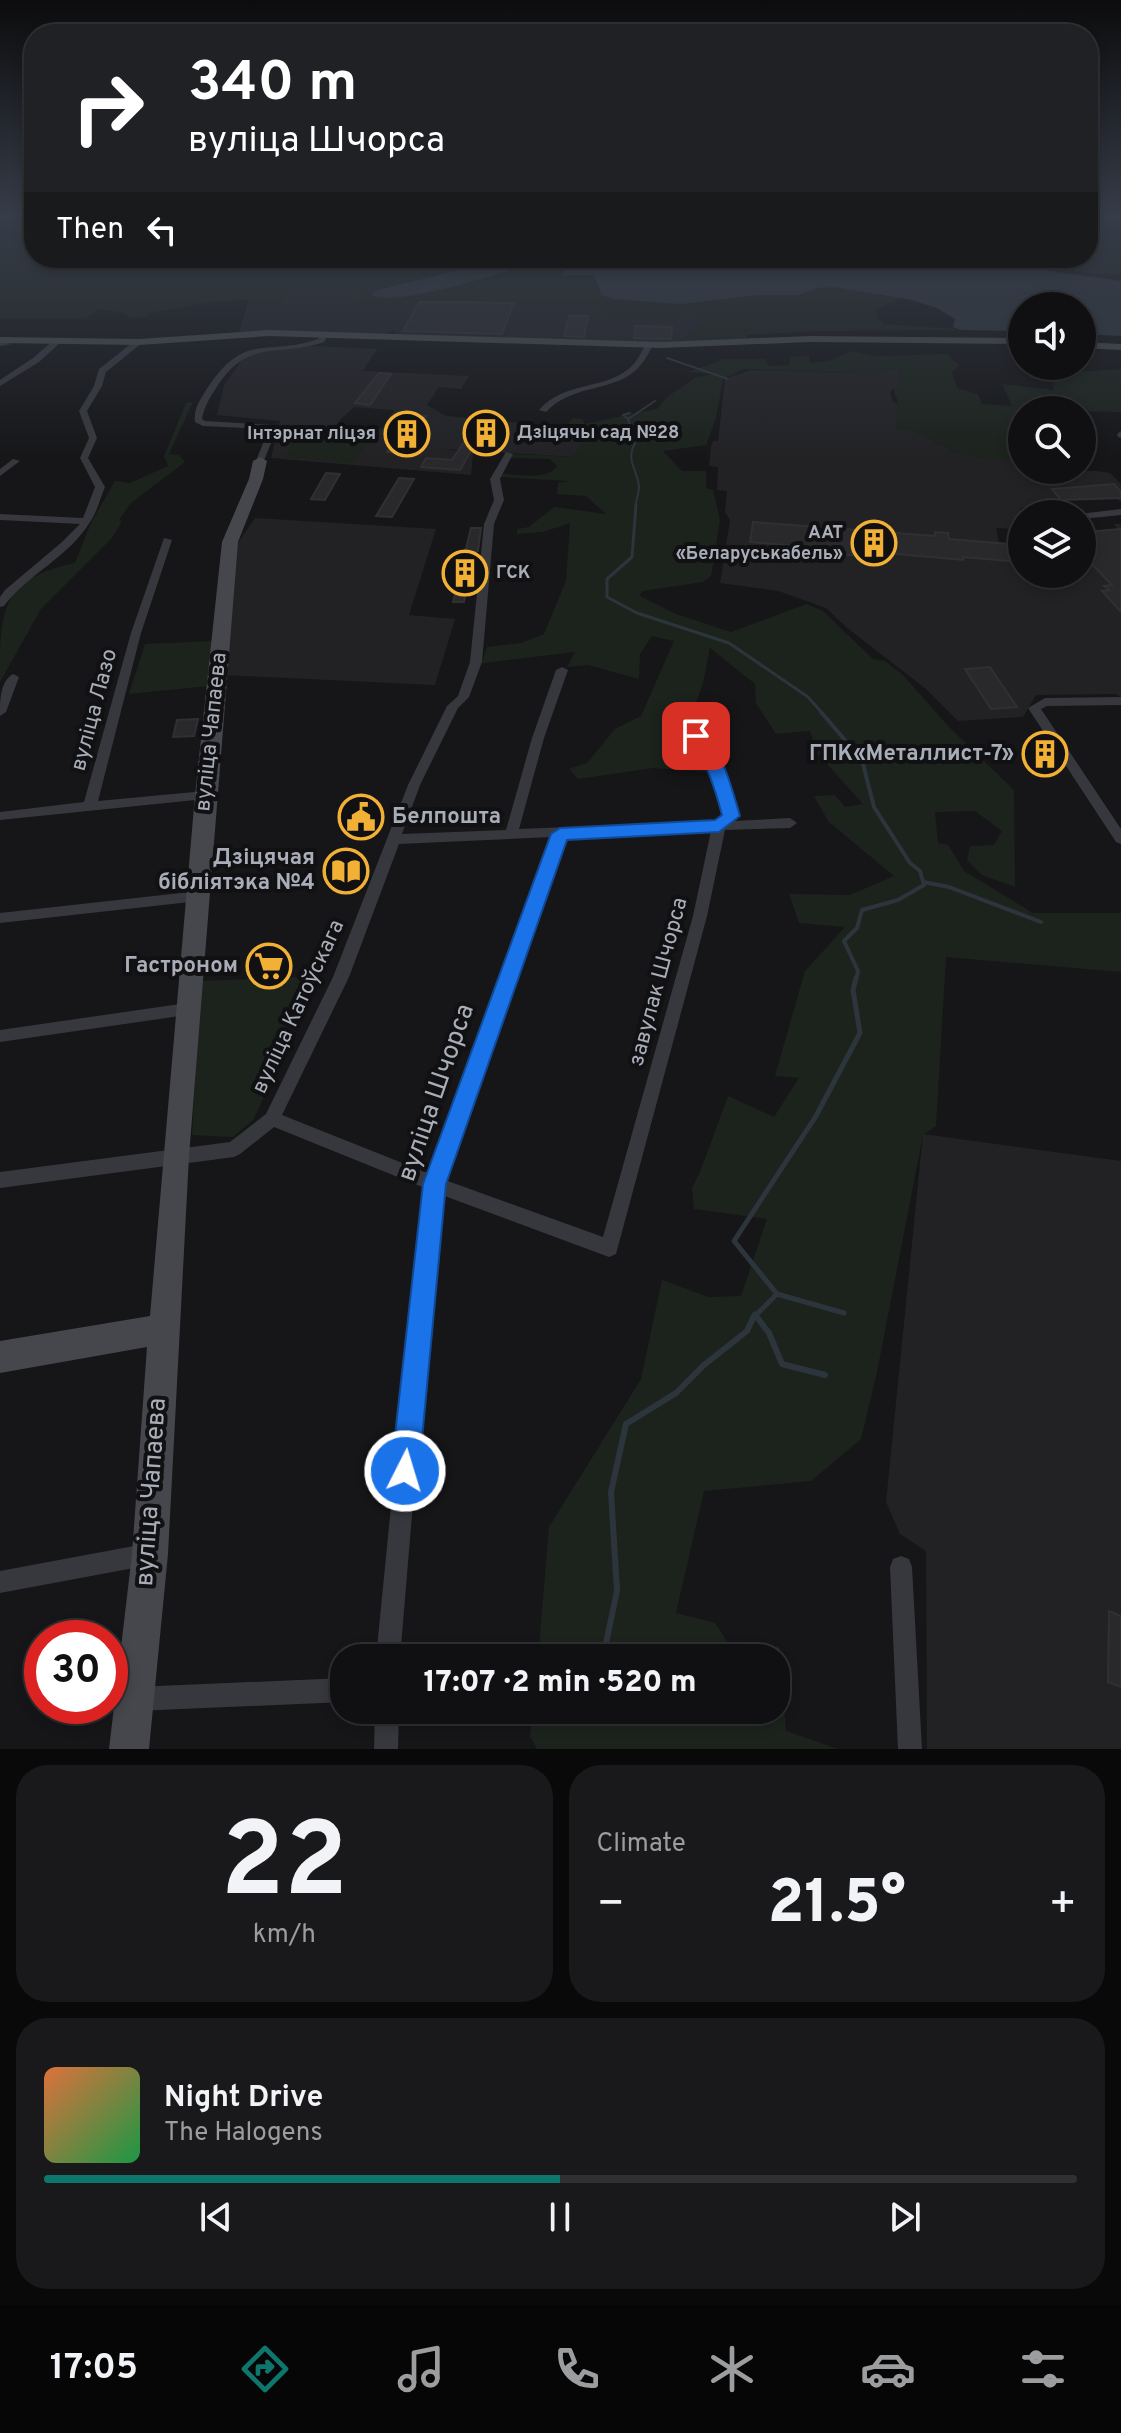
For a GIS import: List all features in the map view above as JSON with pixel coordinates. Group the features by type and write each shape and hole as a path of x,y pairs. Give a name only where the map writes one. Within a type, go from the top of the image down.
{"street":[{"path":"4,344 139,342 237,334 649,345 810,339 1008,341"},
{"path":"260,461 271,433 268,427 212,425 198,420 204,401 223,368 239,354 313,344 321,340 324,334"},
{"path":"0,384 58,341"},
{"path":"0,604 11,587 61,547 86,521 100,487 84,458 93,438 83,411 98,386 102,371 139,342"},
{"path":"543,410 552,397 634,368 649,345"},
{"path":"1096,346 1121,347"},
{"name":"вуліца Катоўскага","path":"175,1156 234,1149 272,1119 341,977 414,785 453,706 463,697 476,662 489,524 499,500 495,479 509,454"},
{"path":"0,473 16,461"},
{"name":"вуліца Чапаева","path":"129,1749 150,1554 175,1156 230,542 256,479 260,461"},
{"path":"1096,515 1121,512"},
{"path":"0,517 86,521"},
{"name":"вуліца Лазо","path":"0,816 90,806 136,633 167,540"},
{"path":"511,835 538,738 562,670"},
{"path":"0,712 13,677"},
{"path":"1121,701 1045,702 1034,708 1121,839"},
{"name":"завулак Шчорса","path":"435,1184 609,1248 700,916 719,826 731,816 708,750 696,736"},
{"path":"90,806 205,795"},
{"path":"396,839 790,823"},
{"name":"вуліца Шчорса","path":"389,1644 425,1253 435,1184 560,834"},
{"path":"0,918 199,896"},
{"path":"0,1036 187,1009"},
{"path":"272,1119 435,1184"},
{"path":"0,1180 175,1156"},
{"path":"0,1357 162,1329"},
{"path":"0,1582 150,1554"},
{"path":"901,1567 910,1749"},
{"path":"135,1699 330,1691"},
{"path":"386,1749 387,1724"}],"shaded area":[{"path":"0,297 285,297 282,305 247,306 248,300 211,302 150,313 145,317 130,318 125,313 99,309 86,318 0,318"},
{"path":"284,297 364,297 360,304 400,306 404,301 600,305 598,314 678,321 680,314 692,312 702,320 691,334 673,343 396,334 394,331 383,334 239,332 247,306 282,305"},
{"path":"364,297 891,297 901,298 876,309 876,316 884,324 970,330 821,331 673,343 691,334 702,320 697,313 680,314 678,322 597,315 600,305 404,301 401,306 358,304"},
{"path":"606,297 744,297 681,304 612,299"},
{"path":"891,297 1008,297 1008,331 962,330 953,327 955,319 937,308"},
{"path":"1096,297 1121,297 1121,336 1096,335"},
{"path":"313,346 377,349 363,371 469,376 461,389 439,387 427,405 446,416 531,424 526,431 588,433 574,457 443,449 473,453 471,475 271,458 280,421 217,415 224,385 246,354","holes":["354,407 394,410 382,429 341,426 339,421"]},
{"path":"851,351 878,356 947,354 959,365 952,373 957,388 978,394 982,404 1008,406 1008,460 959,453 918,433 897,428 898,403 893,388 900,387 899,369 883,370 881,374 744,369 723,379 716,418 706,445 663,451 682,471 706,471 706,488 713,490 720,520 711,576 703,582 642,591 640,596 676,614 731,632 807,604 823,611 873,659 885,661 902,674 949,727 1014,790 1015,887 982,875 967,860 970,846 994,845 1002,831 975,811 935,812 938,843 948,845 964,871 1033,913 1121,913 1121,972 946,957 936,1126 923,1135 861,1439 811,1481 704,1491 676,1613 715,1623 729,1644 539,1644 549,1527 641,1379 662,1280 708,1297 741,1296 767,1219 694,1209 692,1188 728,1096 774,1117 799,1078 775,1076 805,971 845,927 799,923 789,894 850,895 894,876 828,821 814,796 835,795 845,807 863,804 818,754 810,731 776,734 756,703 755,684 710,648 703,683 682,742 707,772 653,768 578,779 569,769 587,763 615,729 641,716 674,641 652,636 640,654 639,679 588,665 567,667 575,652 482,663 487,647 521,643 544,634 566,581 570,523 543,532 517,534 517,529 529,527 554,507 606,514 586,496 557,494 558,483 569,481 501,477 502,474 547,474 557,466 550,459 510,458 512,454 574,457 588,433 525,430 531,424 567,425 573,418 582,419 585,424 657,409 667,397 696,377 715,374 687,372 720,361 718,359 765,359 769,366 789,365 790,357 809,355 810,363 830,361"},
{"name":"ААТ «Беларуськабель»","path":"899,369 900,388 893,388 890,393 893,402 898,403 897,428 912,430 955,452 1008,458 1008,484 1096,484 1096,471 1110,473 1121,484 1121,502 1115,498 1008,500 1008,529 996,528 999,543 1008,544 1008,588 1096,588 1096,531 1117,529 1114,524 1121,524 1121,697 1115,694 1036,695 1023,717 958,721 926,689 826,608 778,591 720,583 730,520 725,512 727,491 717,490 718,467 709,466 713,441 718,441 725,379 751,370 843,373"},
{"path":"1121,369 1121,412 1096,411 1096,396 1008,397 1002,384 1054,390 1052,380 1096,380 1096,371"},
{"path":"193,402 169,454 179,455 185,462 131,503 120,518 121,523 112,538 41,609 0,682 1,635 9,602 18,589 32,578 75,563 91,523 115,481 130,483 168,466 164,456 186,403"},
{"path":"349,428 379,431 352,463 286,457 295,435 340,437"},
{"path":"255,518 436,529 409,615 455,619 435,685 222,675 237,544"},
{"path":"214,641 209,686 129,694 145,644"},
{"path":"322,976 253,1120 233,1137 192,1135 201,981"},
{"path":"923,1134 1121,1161 1121,1749 927,1749 926,1551 900,1534 886,1502"},
{"path":"531,1724 785,1724 786,1731 838,1749 537,1749 530,1736"}],"building":[{"path":"419,302 514,303 502,334 403,331"},
{"path":"569,316 588,316 584,337 564,336"},
{"path":"635,326 672,327 671,339 634,338"},
{"path":"379,373 391,374 370,405 355,403"},
{"name":"Інтэрнат ліцэя","path":"413,415 426,416 400,453 387,452"},
{"path":"474,427 508,428 498,445 474,446 460,470 421,467 426,458 452,460"},
{"path":"326,473 340,474 325,500 311,499"},
{"path":"399,478 414,479 392,517 376,516"},
{"path":"1114,484 1121,492 1121,498 1061,500 1052,489"},
{"name":"ААТ «Беларуськабель»","path":"753,522 935,536 935,532 948,533 949,539 1008,544 1008,561 852,550 852,555 842,555 842,550 750,542"},
{"name":"ГСК","path":"471,528 481,528 478,551 475,552 464,602 453,602"},
{"path":"1121,529 1121,612 1102,591 1109,590 1104,586 1112,585 1096,568 1096,531"},
{"path":"990,667 1017,707 991,709 965,669"},
{"path":"198,719 194,736 173,737 177,720"},
{"path":"1109,1611 1121,1616 1121,1687 1108,1682"}],"waterway":[{"path":"667,358 728,379"},
{"path":"628,419 655,401"},
{"path":"628,419 623,415 630,413"},
{"path":"628,419 635,443 631,455 639,487 635,507"},
{"path":"636,505 632,557 607,579 607,597 637,613 729,643 808,697 823,714"},
{"path":"821,712 862,760 874,807 910,863 920,871 923,882"},
{"path":"856,980 858,971 844,941 857,928 862,910 898,900 924,885 923,882"},
{"path":"923,882 949,887 1041,922"},
{"path":"777,1294 734,1241 816,1116 860,1033 853,990 856,978"},
{"path":"756,1315 777,1294"},
{"path":"777,1294 844,1313"},
{"path":"756,1316 769,1333 782,1364 825,1375"},
{"path":"606,1644 617,1591 611,1492 626,1424 676,1393 704,1365 747,1331 753,1318"}],"place":[{"name":"Дзіцячы сад №28","path":"486,433"},
{"name":"Інтэрнат ліцэя","path":"407,434"},
{"name":"ААТ «Беларуськабель»","path":"874,543"},
{"name":"ГСК","path":"465,573"},
{"name":"ГПК«Металлист-7»","path":"1045,754"},
{"name":"Белпошта","path":"361,817"},
{"name":"Дзіцячая бібліятэка №4","path":"346,871"},
{"name":"Гастроном","path":"269,966"}],"route":[{"path":"405,1471 425,1253 435,1184 560,834 719,826 731,816 708,750 696,736"}]}
